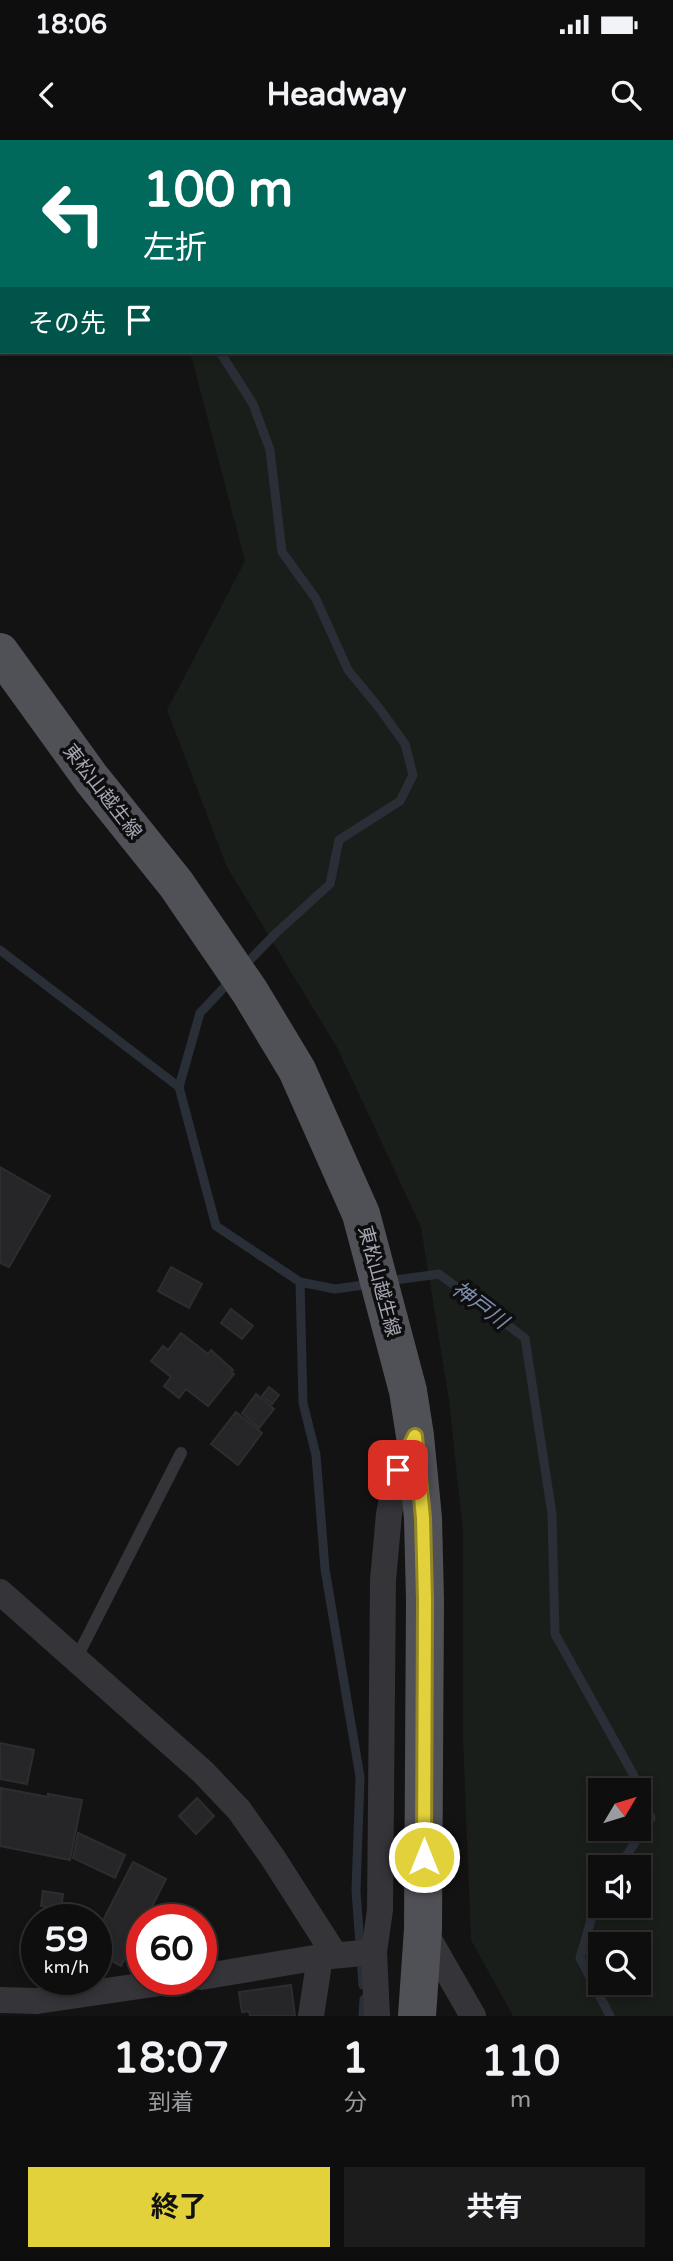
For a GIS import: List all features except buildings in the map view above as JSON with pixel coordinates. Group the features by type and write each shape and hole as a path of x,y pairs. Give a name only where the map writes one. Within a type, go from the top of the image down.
{"main road":[{"name":"東松山越生線","path":"0,652 91,778 176,884 250,992 297,1070 361,1214 408,1391 423,1518 423,1930 416,2016"}],"street":[{"path":"377,2016 374,1952 380,1910 383,1580 389,1514 398,1470 415,1436"},
{"path":"0,1592 203,1772 239,1810 273,1858 327,1956 312,2016"},
{"path":"423,1930 473,2016"},
{"path":"217,1974 327,1956 374,1952"},
{"path":"0,2000 37,2001 126,1988"}],"lane":[{"path":"76,1659 181,1453"}],"shaded area":[{"path":"188,354 673,354 673,2016 513,2016 471,1940 463,1739 463,1531 449,1400 421,1227 338,1049 227,867 167,710 245,561 192,359"}],"waterway":[{"path":"221,354 253,404 270,450 282,552 316,599 348,670 405,744 413,775 400,801 339,840 330,884 244,966"},
{"name":"神戸川","path":"0,950 179,1087 216,1226 300,1282 335,1289 371,1284"},
{"path":"179,1087 200,1013 230,981"},
{"name":"神戸川","path":"388,1281 439,1274 525,1338 552,1514 555,1634 633,1774 651,1818 627,1855"},
{"path":"300,1282 303,1403 316,1455 325,1569 360,1777 356,1891 363,1985"},
{"name":"神戸川","path":"592,1918 580,1958 610,2016"},
{"path":"363,2016 364,1999"}],"route":[{"path":"398,1470 415,1436 423,1518 425,1600 424,1857"}]}
